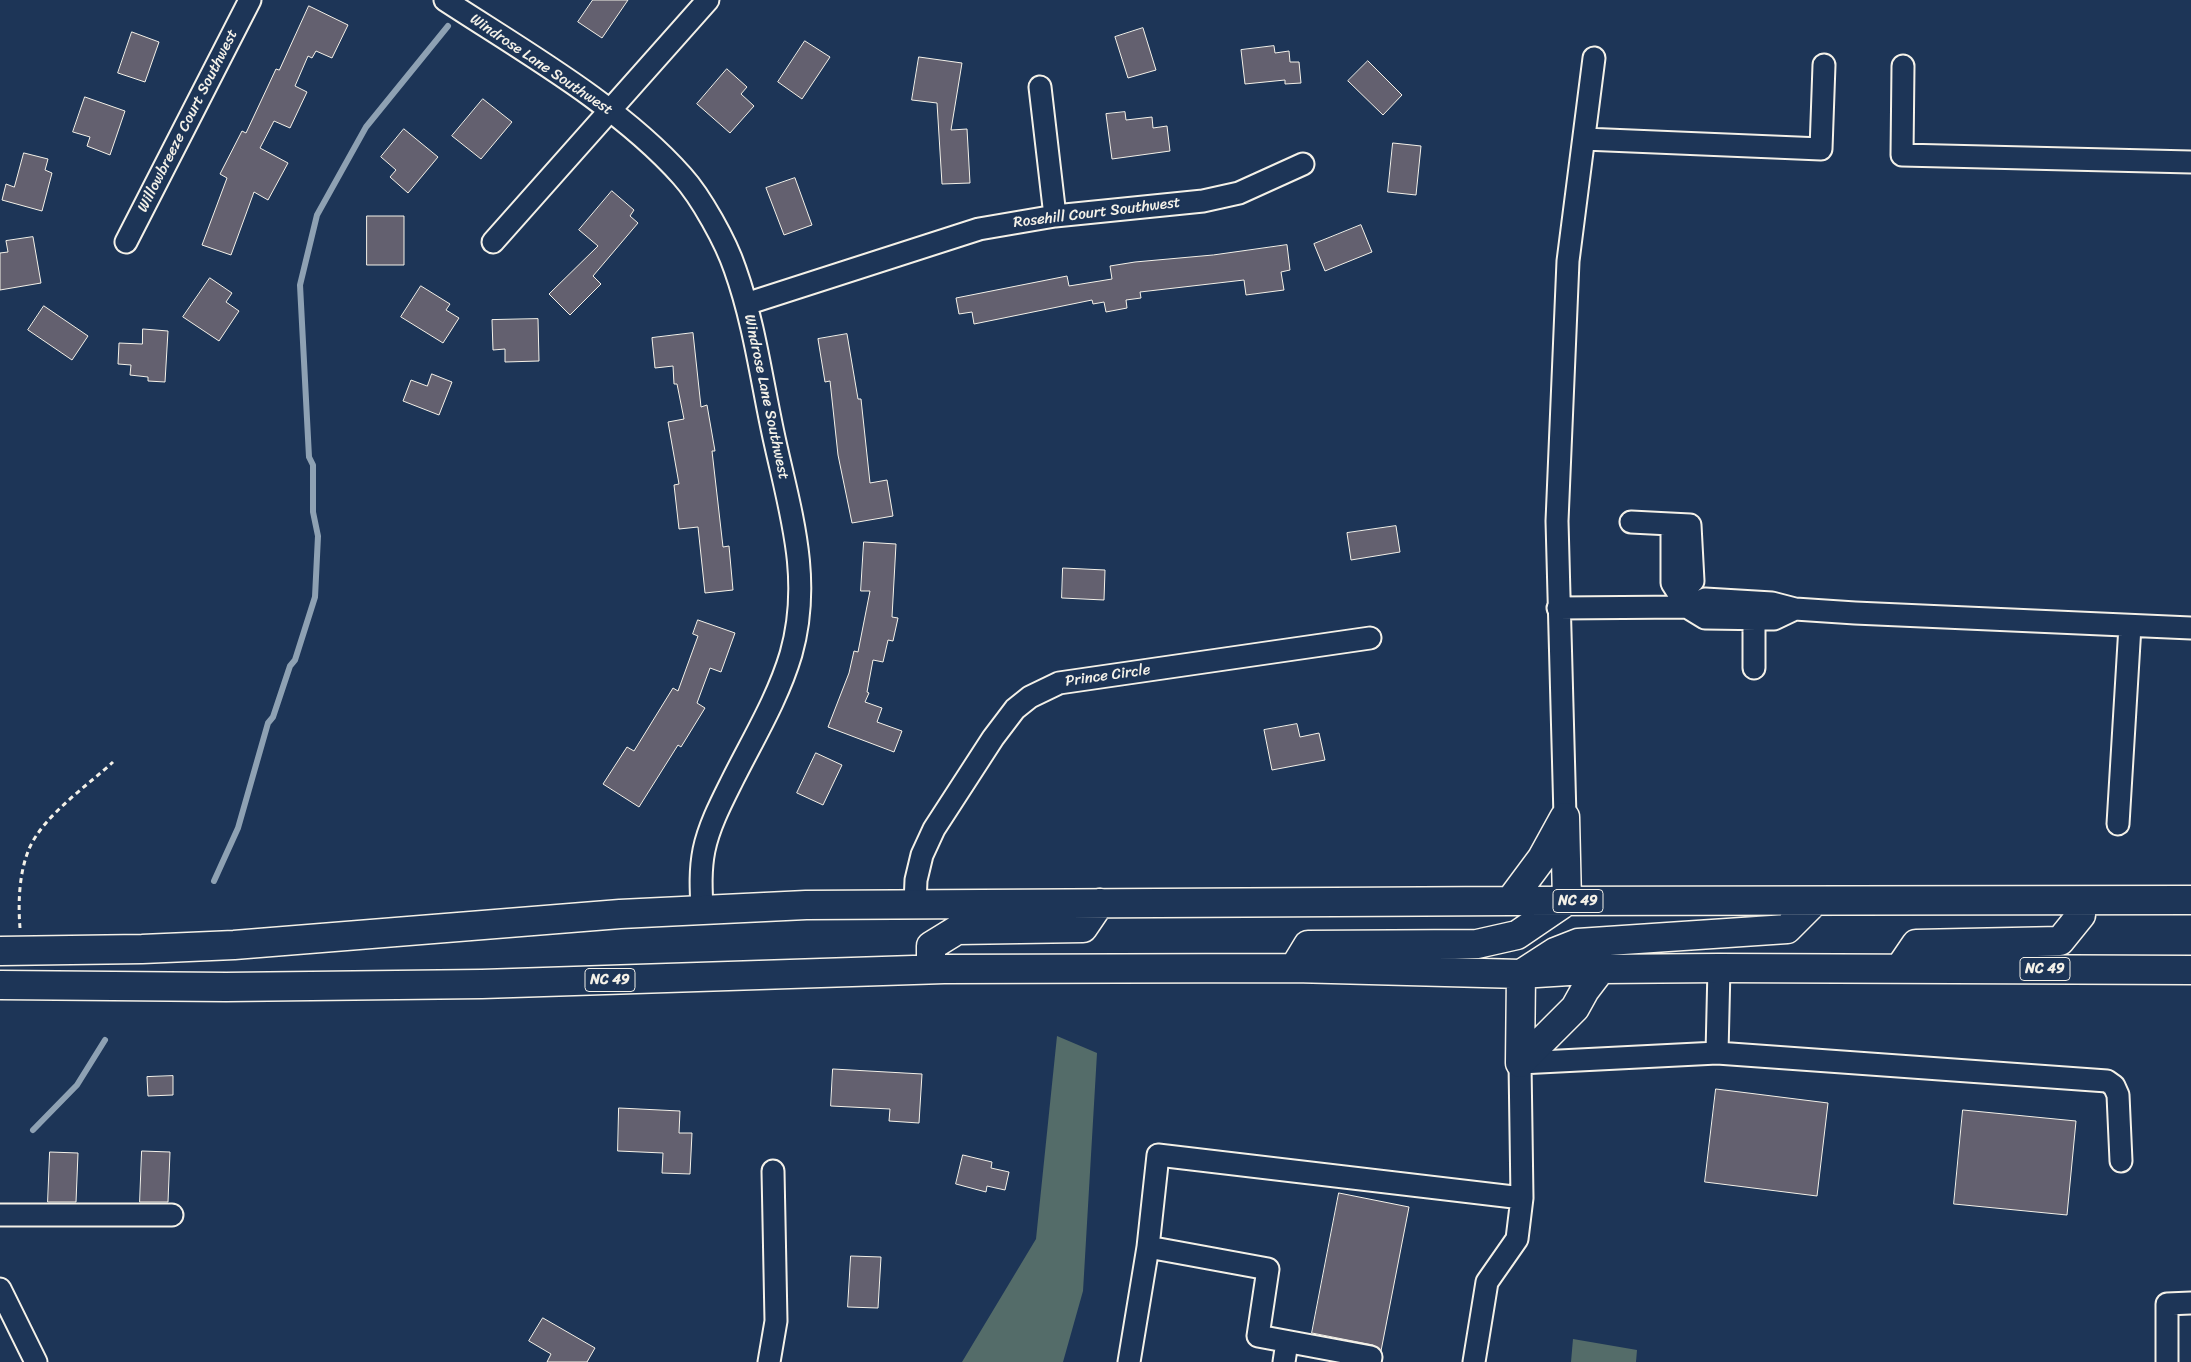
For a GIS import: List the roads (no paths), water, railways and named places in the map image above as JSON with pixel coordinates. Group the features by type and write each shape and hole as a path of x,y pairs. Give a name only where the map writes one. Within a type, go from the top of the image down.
{"highway":[{"path":"1510,901 1542,858 1565,817"},
{"path":"1294,968 1308,945 1476,944 1517,935 1567,901 1565,817"},
{"name":"NC 49","path":"10,951 234,945 702,909 915,904 2191,900"},
{"path":"1520,1063 1521,974 1555,952 1578,943 1787,929 1815,901"},
{"path":"1899,969 1916,944 2060,941 2081,914 2081,901"},
{"path":"931,969 931,946 956,930 1083,928 1100,903"},
{"name":"NC 49","path":"0,985 226,987 482,984 931,969 1294,968 1521,974 1601,969 1719,968 2191,970"},
{"path":"1520,1063 1575,1008 1584,990 1601,969"}],"street":[{"name":"Willowbreeze Court Southwest","path":"126,242 250,0"},
{"name":"Windrose Lane Southwest","path":"445,0 562,77 654,146 685,179 719,232 735,268 746,304 754,333 772,430 794,527 801,578 799,614 791,654 776,694 717,811 704,849 700,883 702,909"},
{"path":"493,242 708,0"},
{"path":"1565,817 1556,521 1568,261 1594,58"},
{"path":"1584,139 1821,149 1824,64"},
{"path":"1903,66 1902,155 2191,162"},
{"path":"1040,87 1056,216"},
{"name":"Rosehill Court Southwest","path":"746,304 979,230 1056,216 1212,199 1239,193 1303,164"},
{"path":"1631,522 1681,525 1693,581 1682,602"},
{"path":"1558,608 1705,600 1772,603 1795,609 2191,628"},
{"path":"1682,602 1704,618 1774,619 1795,609"},
{"path":"1754,618 1754,668"},
{"path":"2118,824 2130,626"},
{"name":"Prince Circle","path":"915,904 916,880 922,856 934,829 993,738 1015,710 1030,697 1059,683 1370,638"},
{"path":"1717,1053 1719,968"},
{"path":"1474,1362 1487,1282 1517,1239 1522,1198 1520,1063 1717,1053 2107,1081 2114,1086 2118,1095 2120,1161"},
{"path":"1129,1362 1148,1247 1158,1155 1522,1198"},
{"path":"769,1362 776,1321 774,1171"},
{"path":"0,1215 172,1215"},
{"path":"1148,1247 1268,1269 1258,1336 1286,1352 1371,1356 1370,1362"},
{"path":"0,1289 36,1362"},
{"path":"2167,1362 2167,1304 2191,1303"}],"waterway":[{"path":"214,881 238,828 268,723 273,717 290,666 295,660 315,597 318,536 313,512 313,465 309,457 300,285 317,215 366,127 448,26"},
{"path":"33,1130 77,1085 105,1040"}]}
